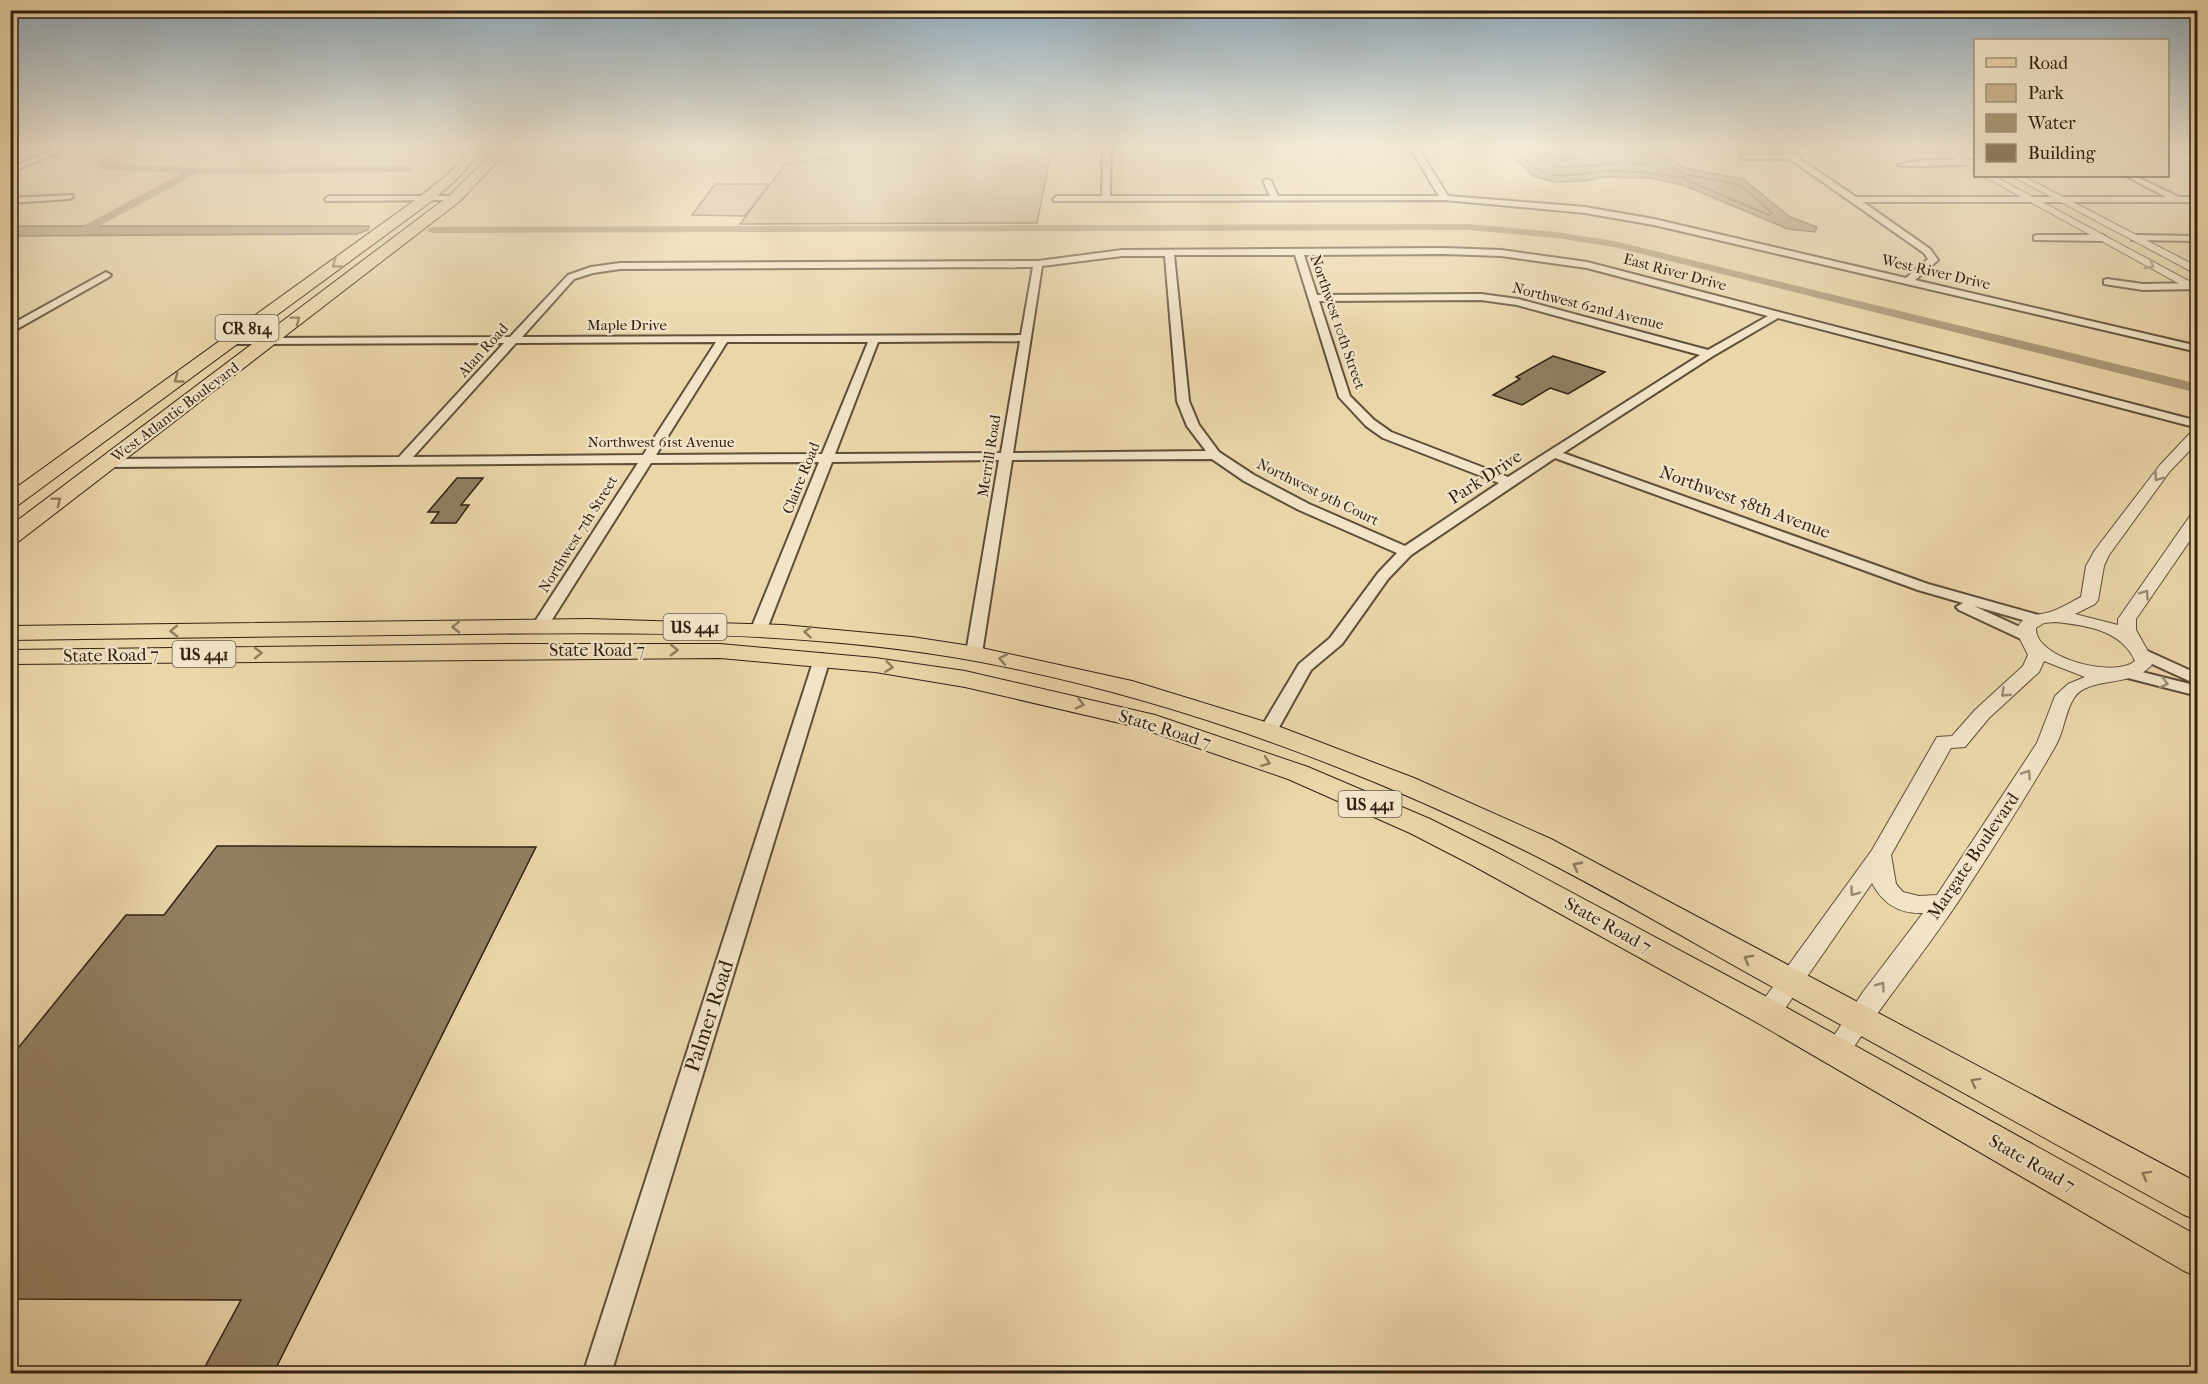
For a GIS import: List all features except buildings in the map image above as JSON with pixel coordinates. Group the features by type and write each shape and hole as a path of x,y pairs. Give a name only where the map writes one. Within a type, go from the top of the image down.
{"main road":[{"name":"West Atlantic Boulevard","path":"10,502 407,213"},
{"name":"West Atlantic Boulevard","path":"10,537 436,213"},
{"name":"State Road 7","path":"10,633 540,626 759,629 908,643 974,653 1117,685 1268,731 1338,756 1465,810 1541,846 2198,1203"},
{"path":"447,651 501,640 540,626"},
{"path":"516,651 545,641 620,626"},
{"path":"822,659 853,647 908,643"},
{"name":"State Road 7","path":"10,657 683,650 822,659 965,679 1146,721 1298,773 1420,826 1540,887 1768,1013 2198,1258"},
{"path":"1146,721 1169,716 1232,735 1268,731"}],"street":[{"name":"West River Drive","path":"1600,213 1654,222 2198,349"},
{"path":"1872,213 1927,251 1933,260 1908,280"},
{"path":"2056,213 2195,288"},
{"path":"2088,213 2198,272"},
{"path":"2037,238 2103,238"},
{"path":"2135,238 2195,239"},
{"name":"Northwest 10th Street","path":"1298,251 1345,397 1370,423 1387,435 1509,482"},
{"name":"East River Drive","path":"591,270 620,266 1038,264 1122,253 1169,252 1444,251 1500,253 1587,265 2198,425"},
{"name":"Northwest 9th Court","path":"1169,252 1183,401 1193,426 1215,455 1249,478 1304,507 1406,552"},
{"name":"Merrill Road","path":"974,653 1038,264"},
{"name":"Alan Road","path":"403,460 571,277 591,270"},
{"path":"10,330 106,275"},
{"path":"2107,282 2143,287 2195,288"},
{"name":"Northwest 62nd Avenue","path":"1315,298 1480,297 1518,302 1709,354"},
{"name":"Park Drive","path":"1268,731 1305,667 1336,641 1383,576 1406,552 1509,482 1709,354 1778,315"},
{"name":"Maple Drive","path":"230,341 1025,338"},
{"name":"Claire Road","path":"759,629 874,339"},
{"name":"Northwest 7th Street","path":"540,626 723,340"},
{"path":"1768,1013 1880,855 1944,742 1958,742 1982,714 2032,668 2037,655 2026,629 2029,623 2083,605 2089,600 2095,566 2101,554 2165,468 2198,433"},
{"name":"Northwest 58th Avenue","path":"1555,454 1923,587 2046,618"},
{"name":"Northwest 61st Avenue","path":"107,463 1215,455"},
{"path":"2122,675 2140,669 2145,662 2127,630 2127,619 2198,516"},
{"name":"Northwest 58th Avenue","path":"1923,587 2031,642"},
{"path":"2046,618 2072,618 2107,628 2138,649 2198,680"},
{"path":"2031,642 2070,666 2198,691"},
{"name":"Palmer Road","path":"597,1374 822,659"},
{"name":"Margate Boulevard","path":"1836,1052 1858,1017 1944,902 2047,743 2069,690 2122,675"},
{"path":"1880,855 1883,881 1887,890 1895,897 1917,906 1927,907 1944,902"}],"green space":[{"path":"694,213 748,213 745,216 692,215"},
{"path":"749,213 1039,213 1037,223 740,224"}],"water":[{"path":"1749,213 1785,213 1790,217 1817,227 1815,232 1788,229"},
{"path":"10,226 369,226 368,230 357,234 11,236"}],"waterway":[{"path":"82,231 116,213"},
{"path":"432,230 1469,227 1556,235 1614,244 2198,389"}]}
